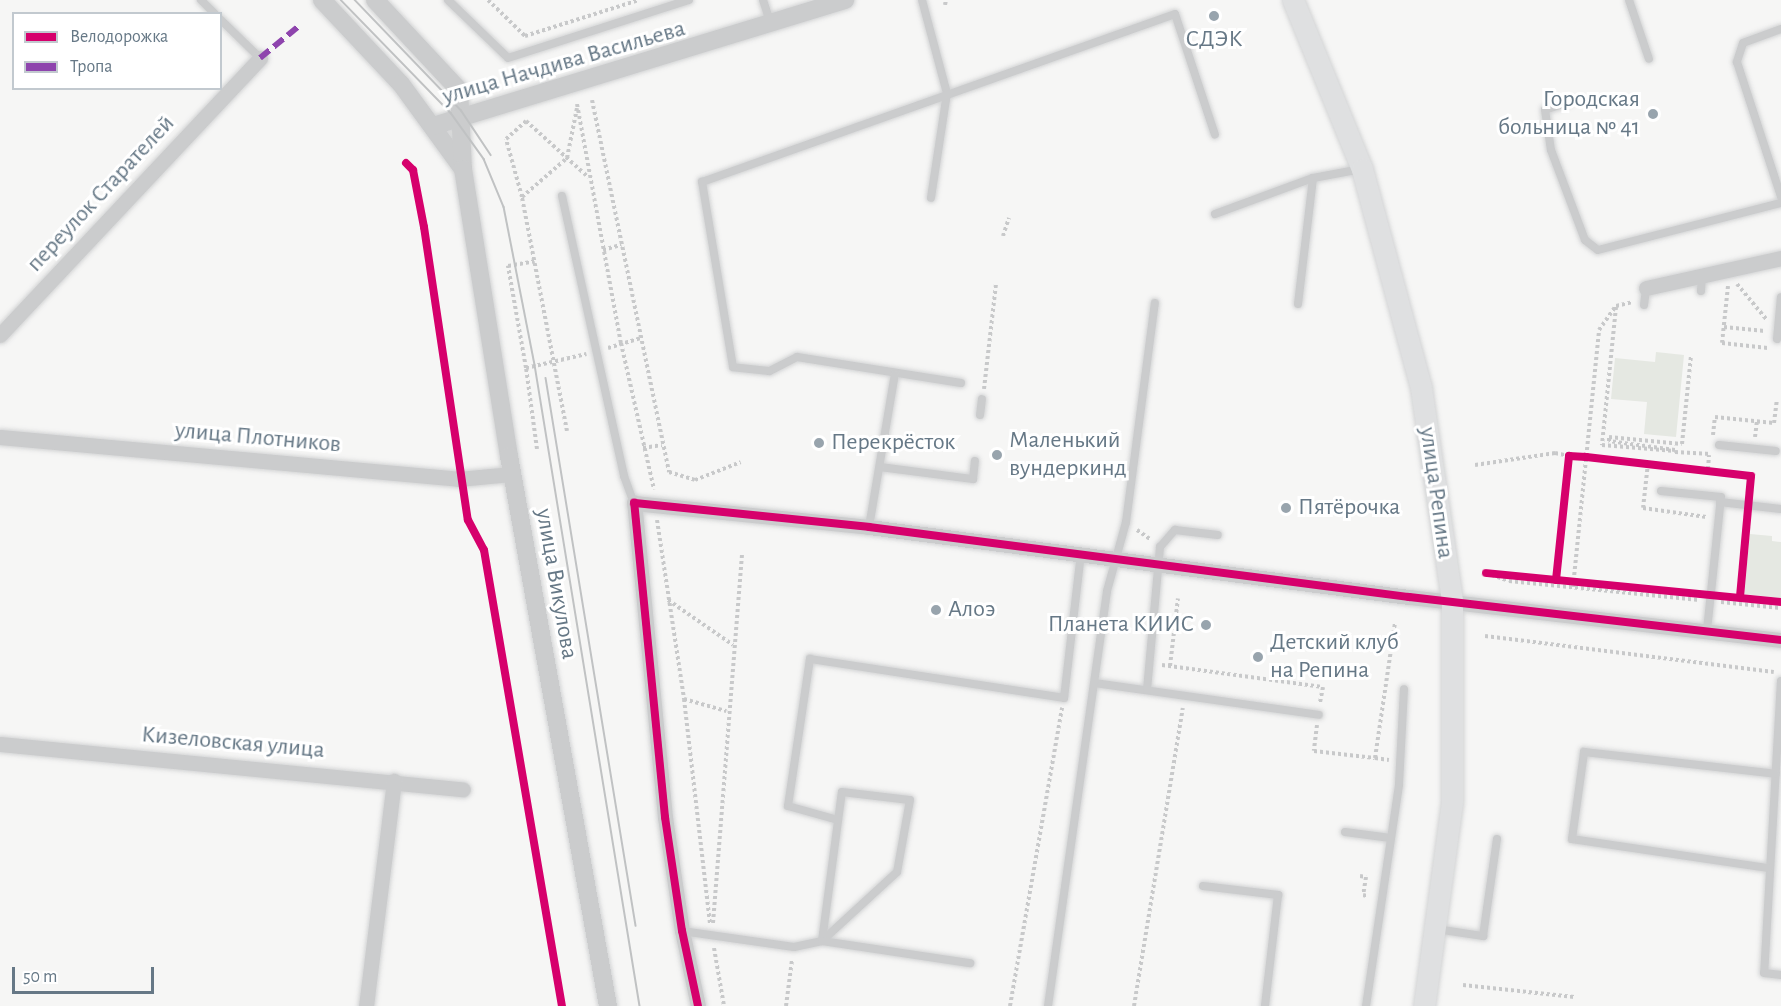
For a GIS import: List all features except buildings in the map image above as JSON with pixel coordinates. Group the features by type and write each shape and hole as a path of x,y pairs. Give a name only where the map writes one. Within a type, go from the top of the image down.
{"main road":[{"name":"улица Репина","path":"1293,0 1362,169 1421,388 1452,600 1452,802 1424,1006"}],"street":[{"name":"улица Викулова","path":"322,0 401,84 462,169"},
{"name":"улица Викулова","path":"375,0 459,90 462,169 512,474 608,1006"},
{"name":"улица Начдива Васильева","path":"433,126 772,26 845,0"},
{"name":"переулок Старателей","path":"0,335 260,58"},
{"path":"1646,288 1701,284 1781,258"},
{"name":"улица Плотников","path":"0,437 458,479 512,474"},
{"path":"698,1006 682,931 665,817 634,503 869,527 1781,640"},
{"name":"Кизеловская улица","path":"0,744 463,789"},
{"path":"366,1006 394,782"}],"lane":[{"path":"201,0 213,12"},
{"path":"448,0 508,58 689,0"},
{"path":"763,0 772,26"},
{"path":"922,0 947,93 931,198"},
{"path":"1629,0 1649,59"},
{"path":"961,383 797,357 769,371 734,367 702,182 947,93 1175,14 1215,135"},
{"path":"222,21 260,58"},
{"path":"1781,30 1743,43 1737,62 1781,197"},
{"path":"1569,102 1545,110 1551,150 1585,240 1598,250 1781,203"},
{"path":"1215,214 1313,178 1362,169"},
{"path":"1298,304 1313,178"},
{"path":"562,196 624,476 634,503"},
{"path":"1644,305 1646,288"},
{"path":"1777,339 1781,297"},
{"path":"1048,1006 1107,591 1126,522 1155,303"},
{"path":"869,527 896,374"},
{"path":"980,416 982,399"},
{"path":"1719,445 1776,451"},
{"path":"880,467 973,479 975,461"},
{"path":"1662,491 1721,497 1707,631"},
{"path":"1720,502 1781,508"},
{"path":"1147,690 1160,547 1175,530 1218,535"},
{"path":"838,820 788,807 810,659 1064,698 1081,553"},
{"path":"1781,681 1768,868 1764,973 1781,975"},
{"path":"1095,683 1319,715"},
{"path":"1366,1006 1399,784 1404,688"},
{"path":"1768,868 1572,839 1584,752 1776,774"},
{"path":"842,792 910,801 897,872 822,941 842,792"},
{"path":"1345,832 1391,838"},
{"path":"1435,928 1483,936 1497,839"},
{"path":"1203,886 1278,895 1265,1006"},
{"path":"682,931 794,947 822,941 970,963"}],"path":[{"path":"488,0 525,36 639,0"},
{"path":"592,100 669,472 694,480 741,462"},
{"path":"522,197 567,158 577,104"},
{"path":"567,431 522,197 506,139 526,121 588,177"},
{"path":"1003,237 1009,218"},
{"path":"603,250 621,245"},
{"path":"535,261 508,266 526,368 537,449"},
{"path":"1734,282 1772,325"},
{"path":"1728,283 1722,343 1776,349"},
{"path":"982,399 996,284"},
{"path":"1573,584 1590,458 1599,330 1616,306 1602,445 1709,455"},
{"path":"1724,327 1771,331"},
{"path":"526,368 640,338"},
{"path":"1675,452 1675,447 1609,441 1609,437 1682,444 1691,356"},
{"path":"1708,470 1715,417 1774,423 1777,400"},
{"path":"643,448 662,445"},
{"path":"1475,465 1555,453 1590,458"},
{"path":"1568,467 1569,456"},
{"path":"1637,462 1658,464"},
{"path":"1648,464 1643,508 1704,514 1709,520"},
{"path":"1698,468 1718,470"},
{"path":"724,1006 712,935 742,552"},
{"path":"1486,573 1781,608"},
{"path":"1711,598 1740,596 1781,602"},
{"path":"1170,666 1178,598"},
{"path":"668,600 734,645"},
{"path":"1150,663 1323,687 1314,751 1375,758 1395,623"},
{"path":"1485,636 1781,673"},
{"path":"1134,1006 1185,696"},
{"path":"1010,1006 1064,698"},
{"path":"684,699 726,711"},
{"path":"1360,876 1366,877 1363,895 1367,896"},
{"path":"786,1006 794,947"},
{"path":"1462,985 1574,997"}],"shaded area":[{"path":"1656,352 1684,355 1676,437 1644,434 1647,402 1611,399 1615,358 1655,362"},
{"path":"1750,534 1772,536 1772,541 1781,542 1781,598 1744,594"}],"tram line":[{"path":"341,0 451,113 484,159 504,207 535,365 640,1006"},
{"path":"355,0 461,110 491,155"},
{"path":"546,378 636,926"}],"marked path":[{"path":"260,58 299,26"}],"cycle path":[{"path":"406,163 413,170 424,227 468,520 484,550 562,1006"},
{"path":"1556,580 1569,456 1586,457 1751,476 1740,598"},
{"path":"698,1006 682,931 665,817 634,503 869,527 1409,597 1781,640"},
{"path":"1486,573 1781,602"}],"place":[{"name":"СДЭК","path":"1214,16"},
{"name":"Городская больница № 41","path":"1653,114"},
{"name":"Перекрёсток","path":"819,443"},
{"name":"Маленький вундеркинд","path":"997,455"},
{"name":"Пятёрочка","path":"1286,508"},
{"name":"Алоэ","path":"936,610"},
{"name":"Планета КИИС","path":"1206,625"},
{"name":"Детский клуб на Репина","path":"1258,657"}]}
